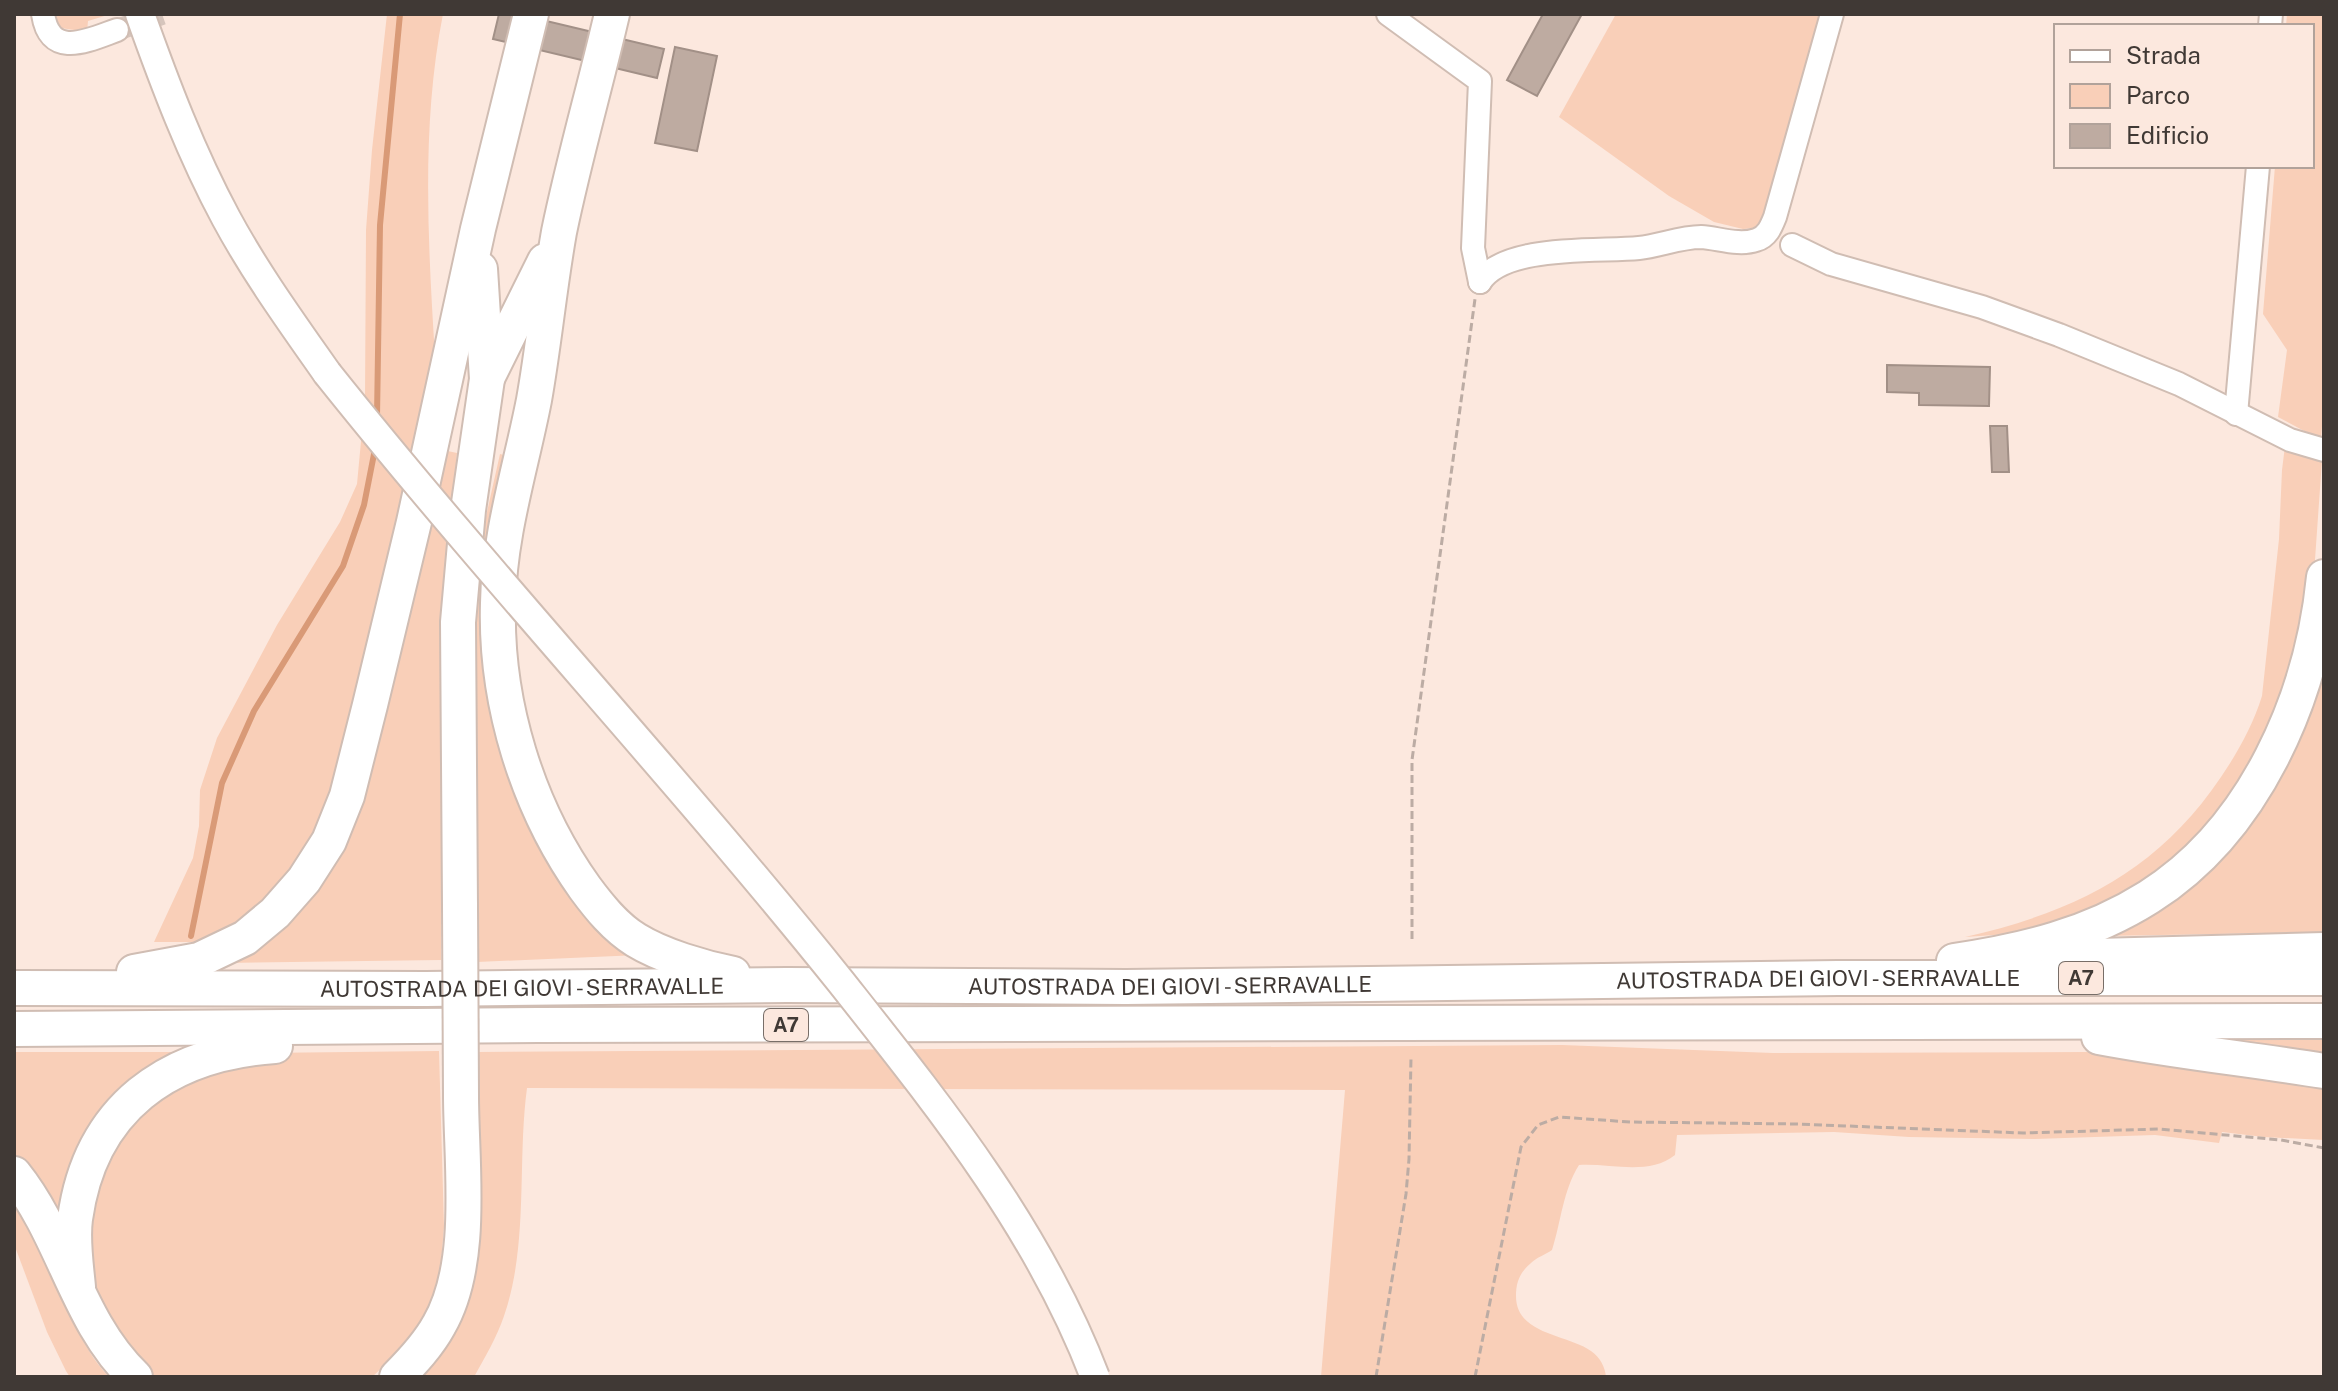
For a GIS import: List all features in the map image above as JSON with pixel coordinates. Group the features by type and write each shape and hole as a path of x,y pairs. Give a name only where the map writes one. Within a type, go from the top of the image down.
{"highway":[{"path":"14,987 199,960 245,938 275,913 304,880 329,841 347,796 378,674 478,229 531,14"},
{"path":"612,14 559,232 534,400 505,536 498,602 502,679 519,754 543,816 572,869 603,912 636,940 683,960 715,971 787,985"},
{"path":"397,1377 419,1355 441,1323 456,1279 462,1230 458,622 468,510 487,379 478,229"},
{"path":"487,379 559,232"},
{"path":"1838,978 2012,953 2055,941 2102,922 2149,897 2193,863 2235,815 2267,769 2304,678 2324,577"},
{"path":"1954,961 2324,950"},
{"name":"AUTOSTRADA DEI GIOVI - SERRAVALLE","path":"14,987 1126,987 1838,978 2324,978"},
{"name":"AUTOSTRADA DEI GIOVI - SERRAVALLE","path":"14,1029 2324,1021"},
{"path":"2024,1022 2152,1047 2324,1071"},
{"path":"78,1287 74,1222 84,1173 104,1132 133,1100 168,1075 205,1057 245,1048 353,1045 538,1025"},
{"path":"14,1174 43,1220 98,1333 135,1377"}],"main road":[{"path":"140,14 193,152 227,221 282,309 327,373 398,463 788,916 950,1119 1039,1256 1095,1377"},
{"path":"124,22 157,62"}],"lane":[{"path":"43,14 50,33 69,45 124,22"},
{"path":"1388,14 1480,81 1473,248 1480,282"},
{"path":"1480,282 1486,272 1497,264 1529,257 1639,248 1701,237 1744,242 1763,237 1775,217 1832,14"},
{"path":"2236,414 2258,168"},
{"path":"1792,245 1831,264 2038,326 2179,384 2290,440 2324,450"}],"path":[{"path":"1412,939 1412,760 1472,316 1480,282"},
{"path":"1376,1377 1406,1194 1411,1057"},
{"path":"1475,1377 1521,1147 1544,1121 1559,1117 1630,1122 1797,1124 2023,1133 2159,1129 2281,1140 2324,1148"}],"green space":[{"path":"54,14 111,14 88,21 87,32 61,28"},
{"path":"387,14 443,14 431,98 429,141 435,356 328,825 246,924 205,942 154,942 193,858 199,826 200,790 217,738 277,625 340,522 357,484 365,399 366,230"},
{"path":"1616,14 1821,14 1764,219 1754,228 1743,229 1714,222 1669,196 1559,117"},
{"path":"2287,14 2324,14 2324,398 2321,440 2278,417 2287,350 2263,314 2275,168 2314,168 2314,24 2286,24"},
{"path":"2285,446 2322,460 2313,588 2275,732 2204,835 2147,883 2038,932 1965,937 2042,915 2110,883 2141,863 2169,839 2196,810 2227,768 2250,728 2262,696 2279,539"},
{"path":"443,450 457,453 443,607 441,960 224,963 314,892"},
{"path":"500,454 514,458 512,762 639,955 477,962 474,570"},
{"path":"2324,657 2324,932 2101,936 2175,893"},
{"path":"2223,1040 2324,1040 2324,1058"},
{"path":"1562,1045 1773,1053 2088,1052 2172,1057 2324,1078 2324,1140 2222,1132 2219,1143 2155,1135 2035,1139 1834,1132 1677,1135 1675,1155 1653,1165 1579,1165 1566,1195 1552,1250 1527,1266 1518,1282 1518,1309 1524,1319 1544,1332 1591,1351 1602,1362 1606,1377 1321,1377 1345,1090 527,1088 517,1260 501,1324 474,1377 417,1377 447,1339 477,1052"},
{"path":"439,1051 444,1227 440,1275 427,1310 401,1350 372,1377 157,1377 141,1367 96,1299 87,1253 89,1208 124,1123 167,1087 260,1053"},
{"path":"14,1052 177,1052 147,1073 65,1232 14,1155"},
{"path":"14,1199 50,1266 89,1351 109,1377 70,1377 66,1371 47,1332 14,1244"}],"building":[{"path":"499,14 517,14 664,49 657,78 493,39"},
{"path":"1543,14 1582,14 1537,96 1507,80"},
{"path":"675,47 717,56 697,151 655,143"},
{"path":"1887,365 1990,367 1989,406 1919,405 1919,393 1887,392"},
{"path":"1990,426 2007,426 2009,472 1992,472"}],"waterway":[{"path":"377,417 380,225 400,14"},
{"path":"191,936 222,783 254,711 343,566 364,505 375,449"}],"tunnel":[{"path":"117,30 162,14"}]}
